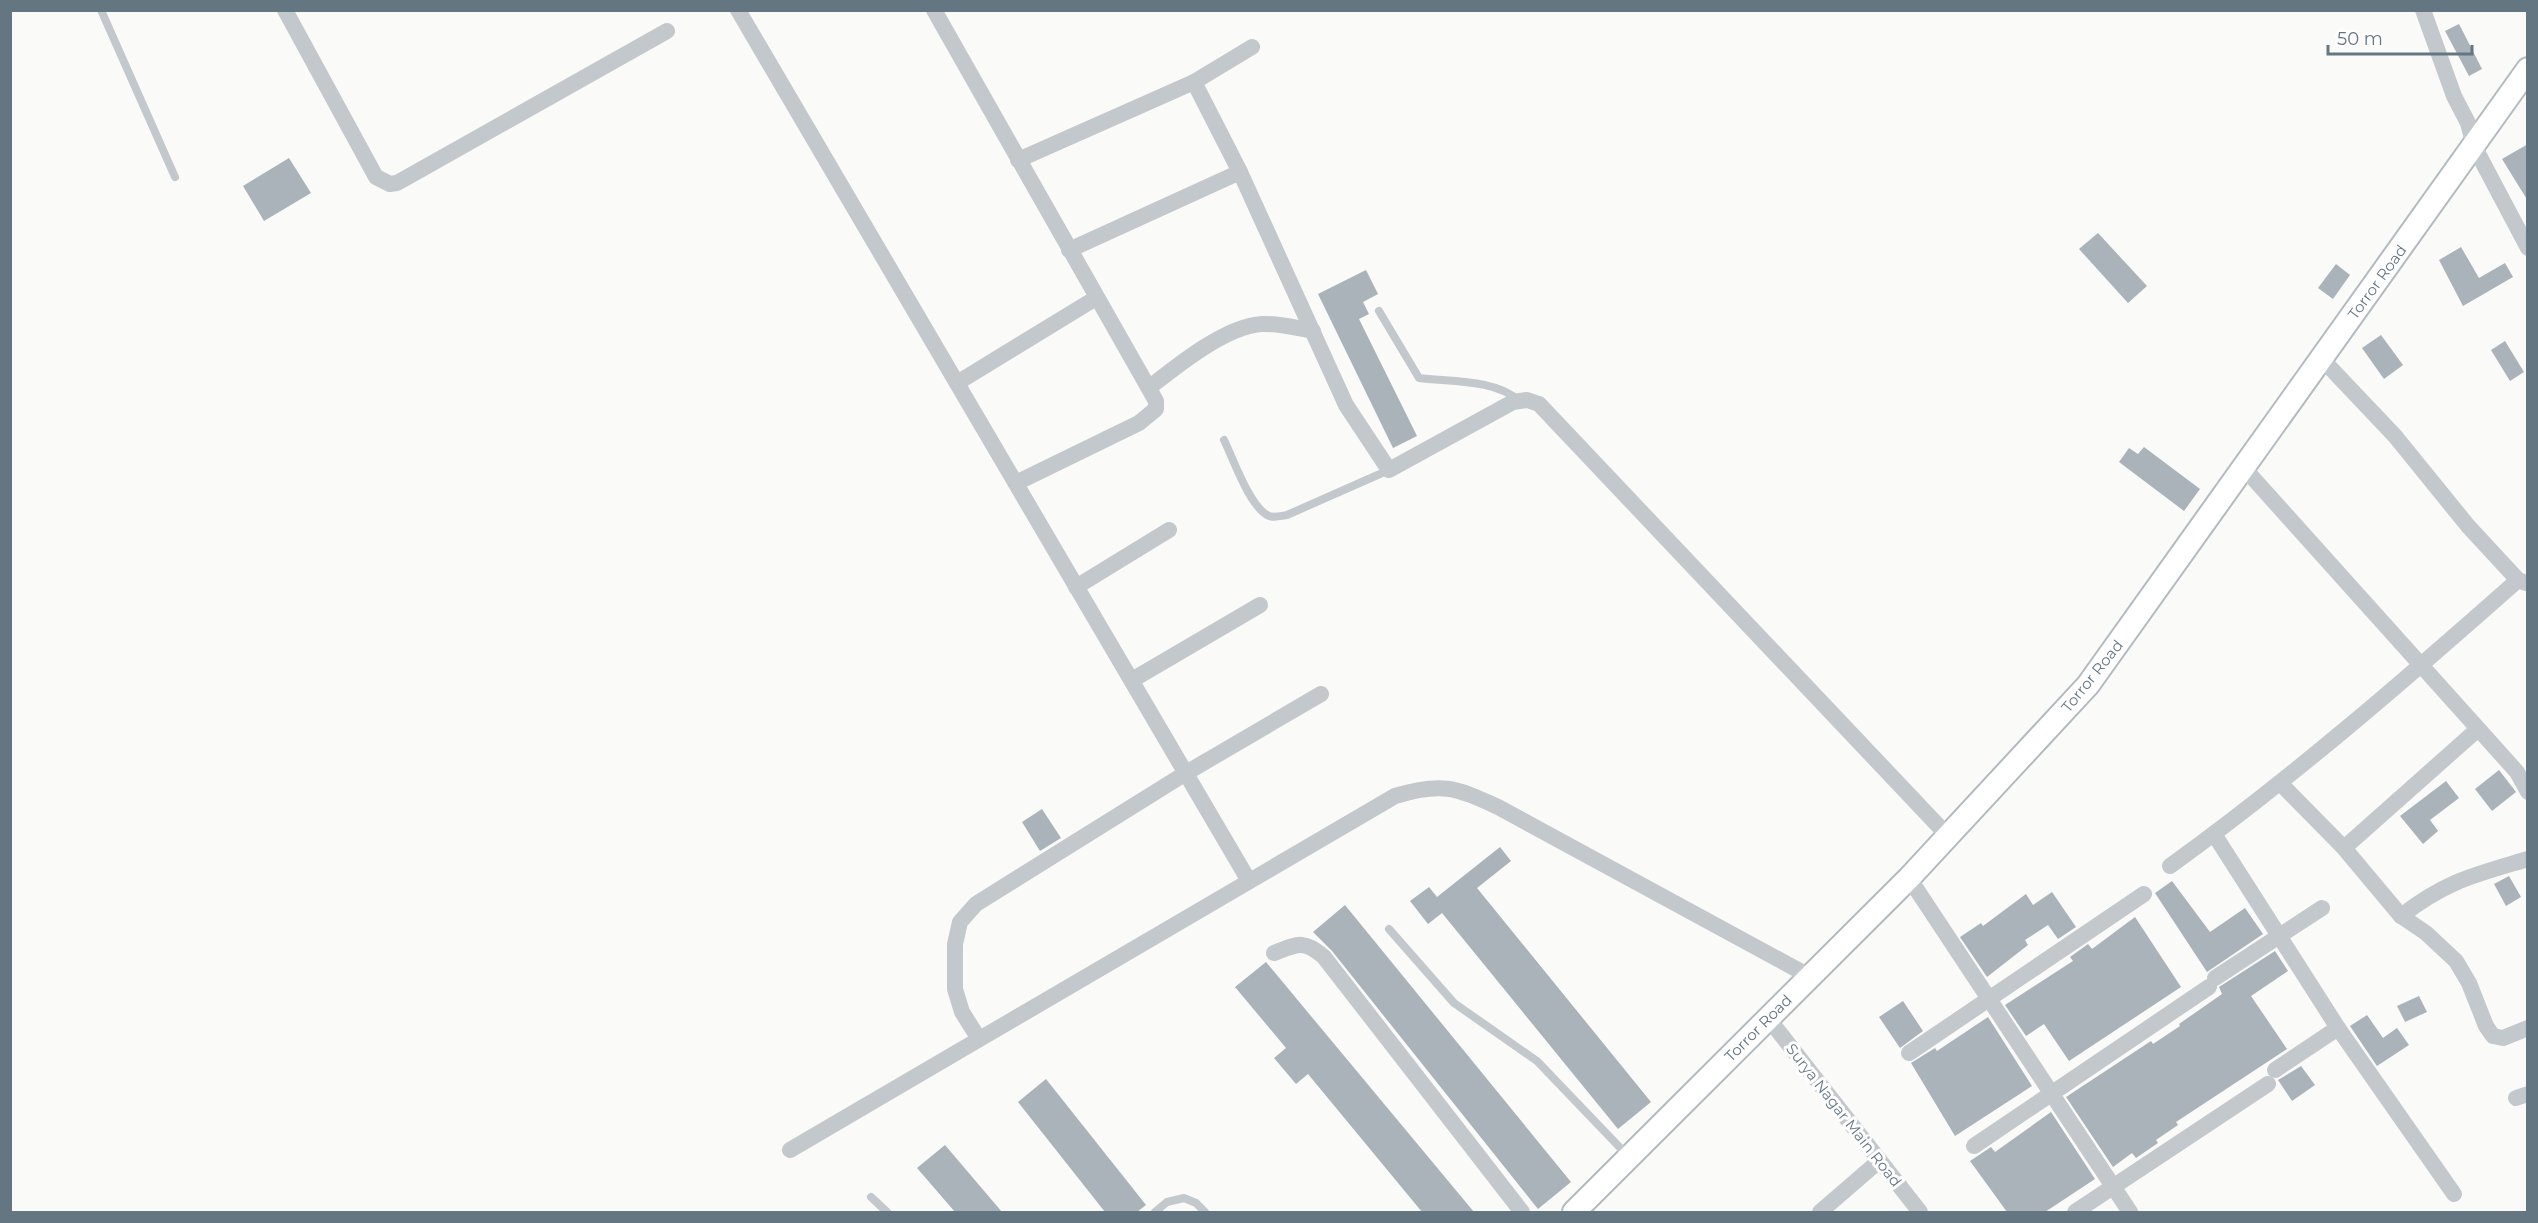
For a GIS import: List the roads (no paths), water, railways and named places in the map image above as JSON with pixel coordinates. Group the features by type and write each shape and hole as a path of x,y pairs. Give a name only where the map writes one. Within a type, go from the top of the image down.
{"street":[{"path":"285,10 376,177 390,184 440,161 667,32"},
{"path":"738,10 1249,881"},
{"path":"934,10 1156,401 1156,409 1150,415 1016,483"},
{"path":"2423,10 2454,96 2468,123 2474,146 2528,248"},
{"path":"1018,160 1194,82 1252,47"},
{"name":"Torror Road","path":"1581,1210 1630,1157 1909,878 2088,685 2528,69"},
{"path":"1194,82 1240,172 1346,405 1389,470 1498,409 1519,401 1539,404 1948,836"},
{"path":"1069,250 1240,172"},
{"path":"957,383 1096,298"},
{"path":"1150,387 1184,361 1234,332 1260,324 1313,331"},
{"path":"2170,866 2280,783 2523,582 2468,526 2396,436 2321,358"},
{"path":"2244,468 2517,772 2528,792"},
{"path":"1076,586 1169,530"},
{"path":"1132,680 1260,605"},
{"path":"979,1039 962,1011 955,989 955,944 960,922 976,904 1186,773 1321,694"},
{"path":"2344,848 2478,729"},
{"path":"2280,783 2344,848 2401,916 2426,933 2457,961 2469,982 2486,1026 2493,1036 2503,1038 2528,1028"},
{"path":"790,1150 1395,796 1425,787 1448,787 1498,807 1809,976"},
{"path":"2214,834 2338,1028 2454,1194"},
{"path":"2401,916 2436,890 2454,881 2528,859"},
{"path":"1909,878 2130,1212"},
{"path":"1909,1053 2144,894"},
{"path":"1974,1146 2322,908"},
{"path":"1274,953 1299,944 1312,946 1323,957 1522,1212"},
{"name":"Surya Nagar Main Road","path":"1768,1018 1920,1212"},
{"path":"2075,1212 2272,1077 2338,1028"},
{"path":"1820,1212 1880,1161"}],"lane":[{"path":"100,10 175,177"},
{"path":"1379,311 1419,378 1481,385 1509,392 1519,401"},
{"path":"1224,440 1253,500 1262,513 1272,517 1287,515 1389,470"},
{"path":"1389,929 1454,1003 1537,1061 1630,1157"},
{"path":"871,1197 887,1212"},
{"path":"1155,1212 1167,1202 1184,1198 1196,1203 1205,1212"}]}
